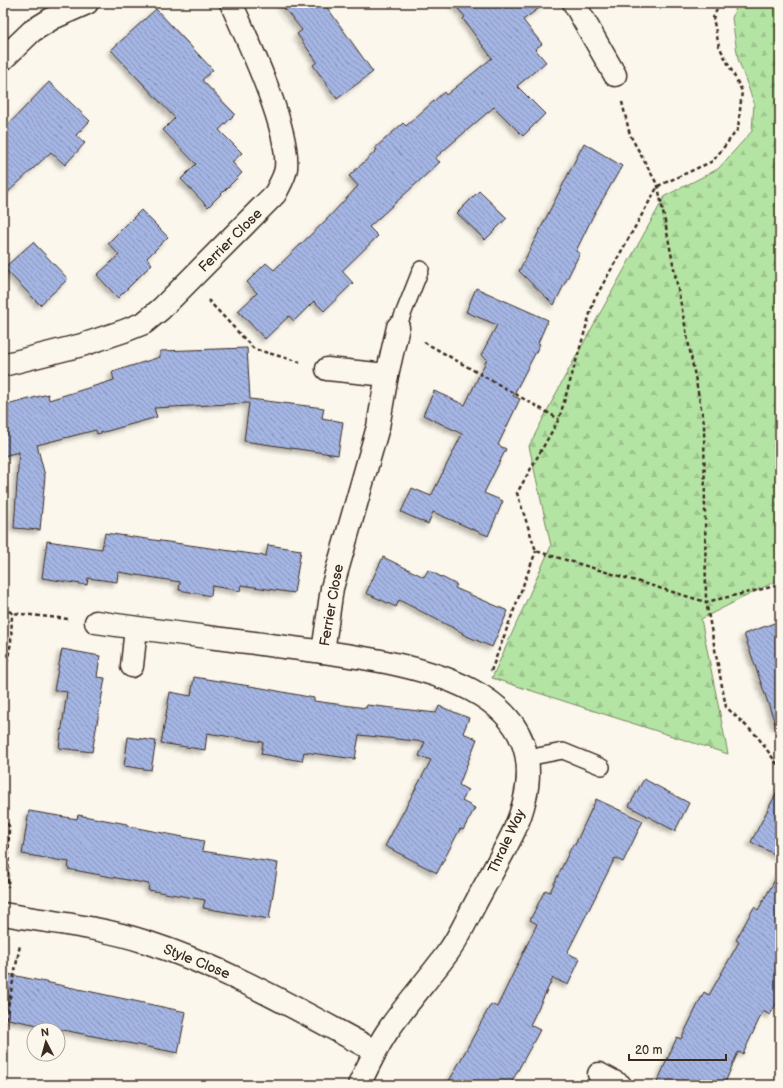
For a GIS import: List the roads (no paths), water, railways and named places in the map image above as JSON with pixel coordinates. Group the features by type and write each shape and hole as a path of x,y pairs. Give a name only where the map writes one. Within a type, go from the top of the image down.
{"street":[{"path":"3,59 32,31 53,18 87,3"},
{"name":"Ferrier Close","path":"3,365 82,344 144,323 161,309 275,194 286,169 286,152 278,121 232,3"},
{"path":"574,3 615,75"},
{"name":"Ferrier Close","path":"96,622 323,652 332,588 378,427 387,375 398,327"},
{"path":"327,369 387,375"},
{"path":"132,666 136,628"},
{"name":"Thrale Way","path":"323,652 380,661 428,672 458,682 496,704 514,724 522,741 527,758 528,778 526,796 514,830 450,949 390,1028 375,1051 359,1085"},
{"name":"Style Close","path":"3,914 108,932 144,941 192,958 230,974 375,1051"},
{"path":"599,1074 620,1085"}],"lane":[{"path":"398,327 421,268"},
{"path":"527,758 563,751 602,767"}]}
